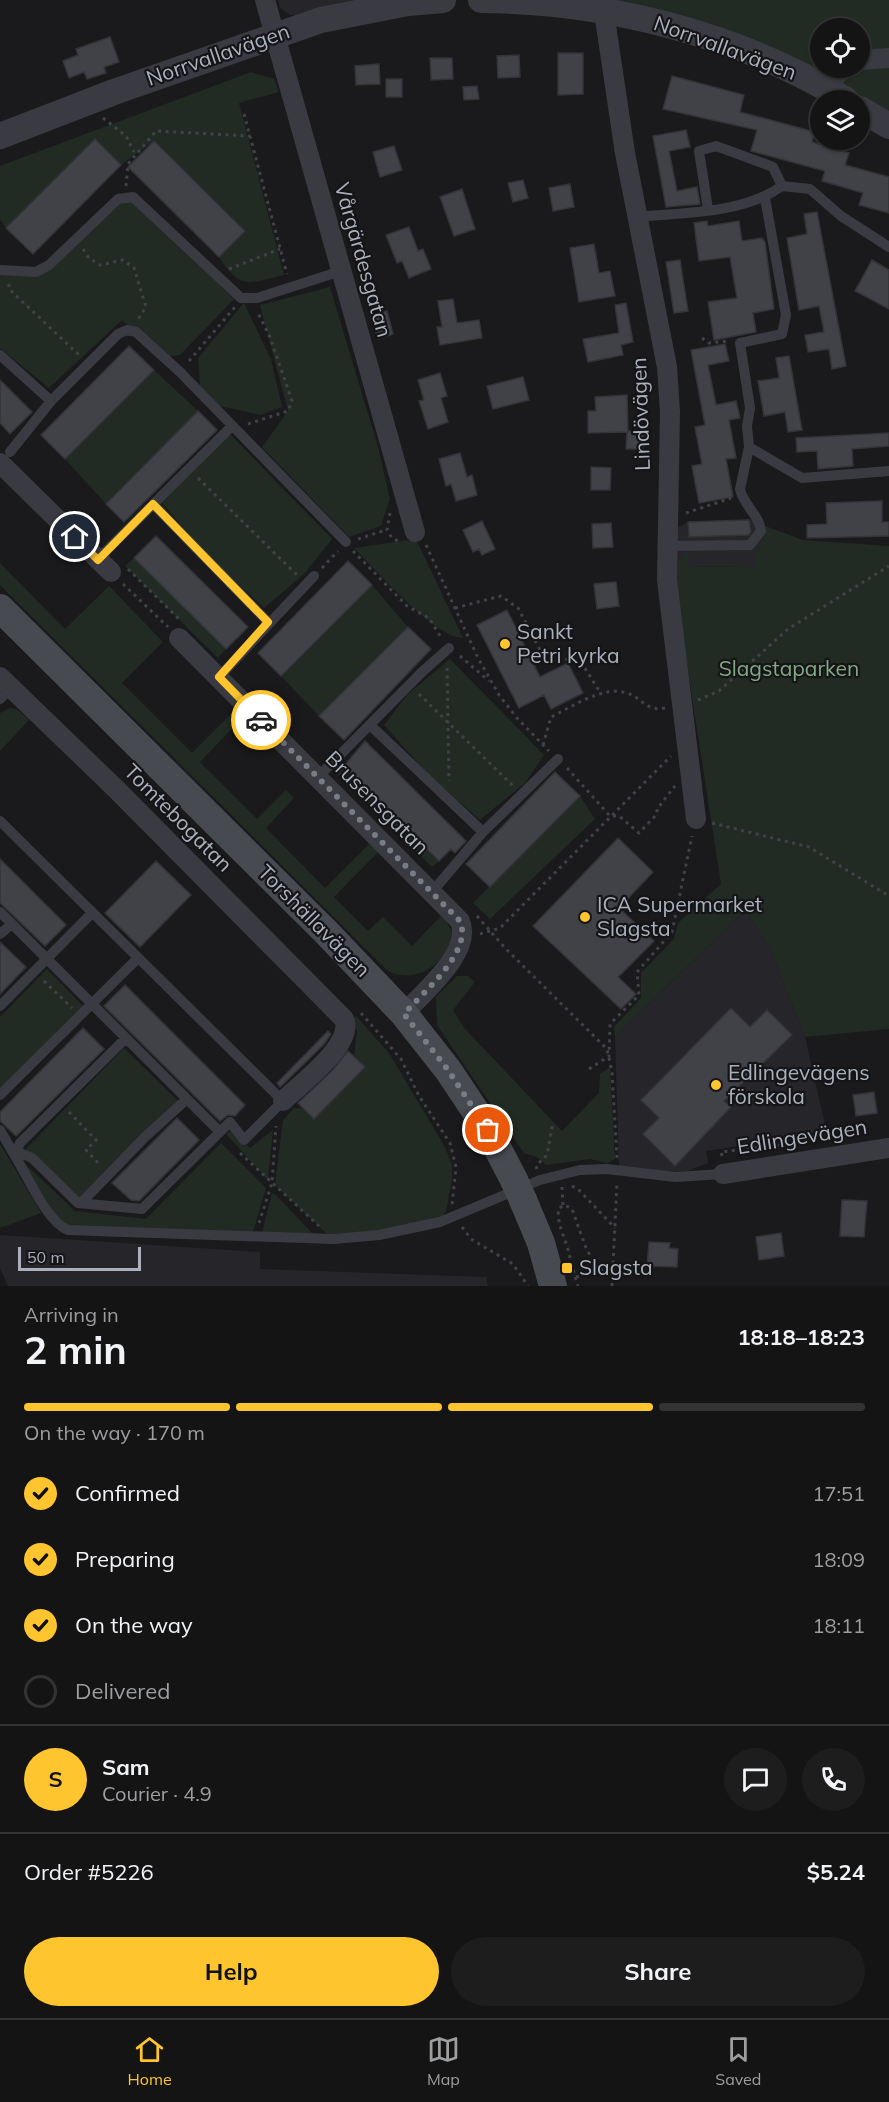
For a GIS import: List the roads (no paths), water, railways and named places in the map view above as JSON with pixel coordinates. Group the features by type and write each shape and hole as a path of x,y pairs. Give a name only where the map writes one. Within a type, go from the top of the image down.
{"main road":[{"name":"Torshällavägen","path":"0,608 326,932 404,1014 448,1070 526,1187 541,1243 565,1282"}],"street":[{"name":"Vårgärdesgatan","path":"265,0 415,532"},
{"name":"Norrvallavägen","path":"0,136 114,92 321,20 368,10 443,0"},
{"name":"Norrvallavägen","path":"482,0 600,6 698,34 793,71 829,90"},
{"name":"Lindövägen","path":"600,6 669,389 666,519 668,588 696,819"},
{"path":"870,59 889,58"},
{"path":"824,87 833,78"},
{"path":"870,115 889,126"},
{"path":"5,457 105,566"},
{"name":"Brusensgatan","path":"179,638 460,921 464,938 458,954 404,1014"},
{"name":"Tomtebogatan","path":"4,688 344,1019 346,1033 338,1048 283,1101"},
{"name":"Edlingevägen","path":"723,1174 889,1148"}],"lane":[{"path":"708,209 699,151 716,146 773,167 782,186"},
{"path":"638,217 708,209 765,198 782,186 810,189 841,216 889,247"},
{"path":"4,270 36,272 49,265 117,199 133,197 241,298 257,298 341,271"},
{"path":"666,546 750,545 760,531 760,521 741,495 749,447 747,426 750,408 740,343 782,334 786,315 765,198"},
{"path":"5,457 51,401 118,334 128,330 136,332 180,372 346,542"},
{"path":"0,355 51,401"},
{"path":"105,566 153,504 232,426"},
{"path":"749,447 802,478 889,471"},
{"path":"153,504 268,622"},
{"path":"219,677 268,622 310,580"},
{"path":"317,778 409,684 449,648"},
{"path":"370,725 447,801 483,832"},
{"path":"432,892 483,832 558,759"},
{"path":"0,820 283,1101 244,1140 232,1122 145,1208 81,1203 62,1190 32,1158 20,1153 15,1156"},
{"path":"0,912 90,1005 220,1132"},
{"path":"0,1006 92,913"},
{"path":"0,934 12,924"},
{"path":"0,1095 138,958"},
{"path":"15,1156 20,1143 126,1038"},
{"path":"81,1203 187,1099"},
{"path":"0,1131 56,1222 68,1230 333,1239 379,1235 457,1217 526,1187 560,1179 591,1168 675,1178 723,1174"}],"place":[{"name":"Sankt Petri kyrka","path":"505,644"},
{"name":"ICA Supermarket Slagsta","path":"585,917"},
{"name":"Edlingevägens förskola","path":"716,1085"},
{"name":"Slagsta","path":"567,1268"}],"park label":[{"name":"Slagstaparken","path":"789,669"}]}
